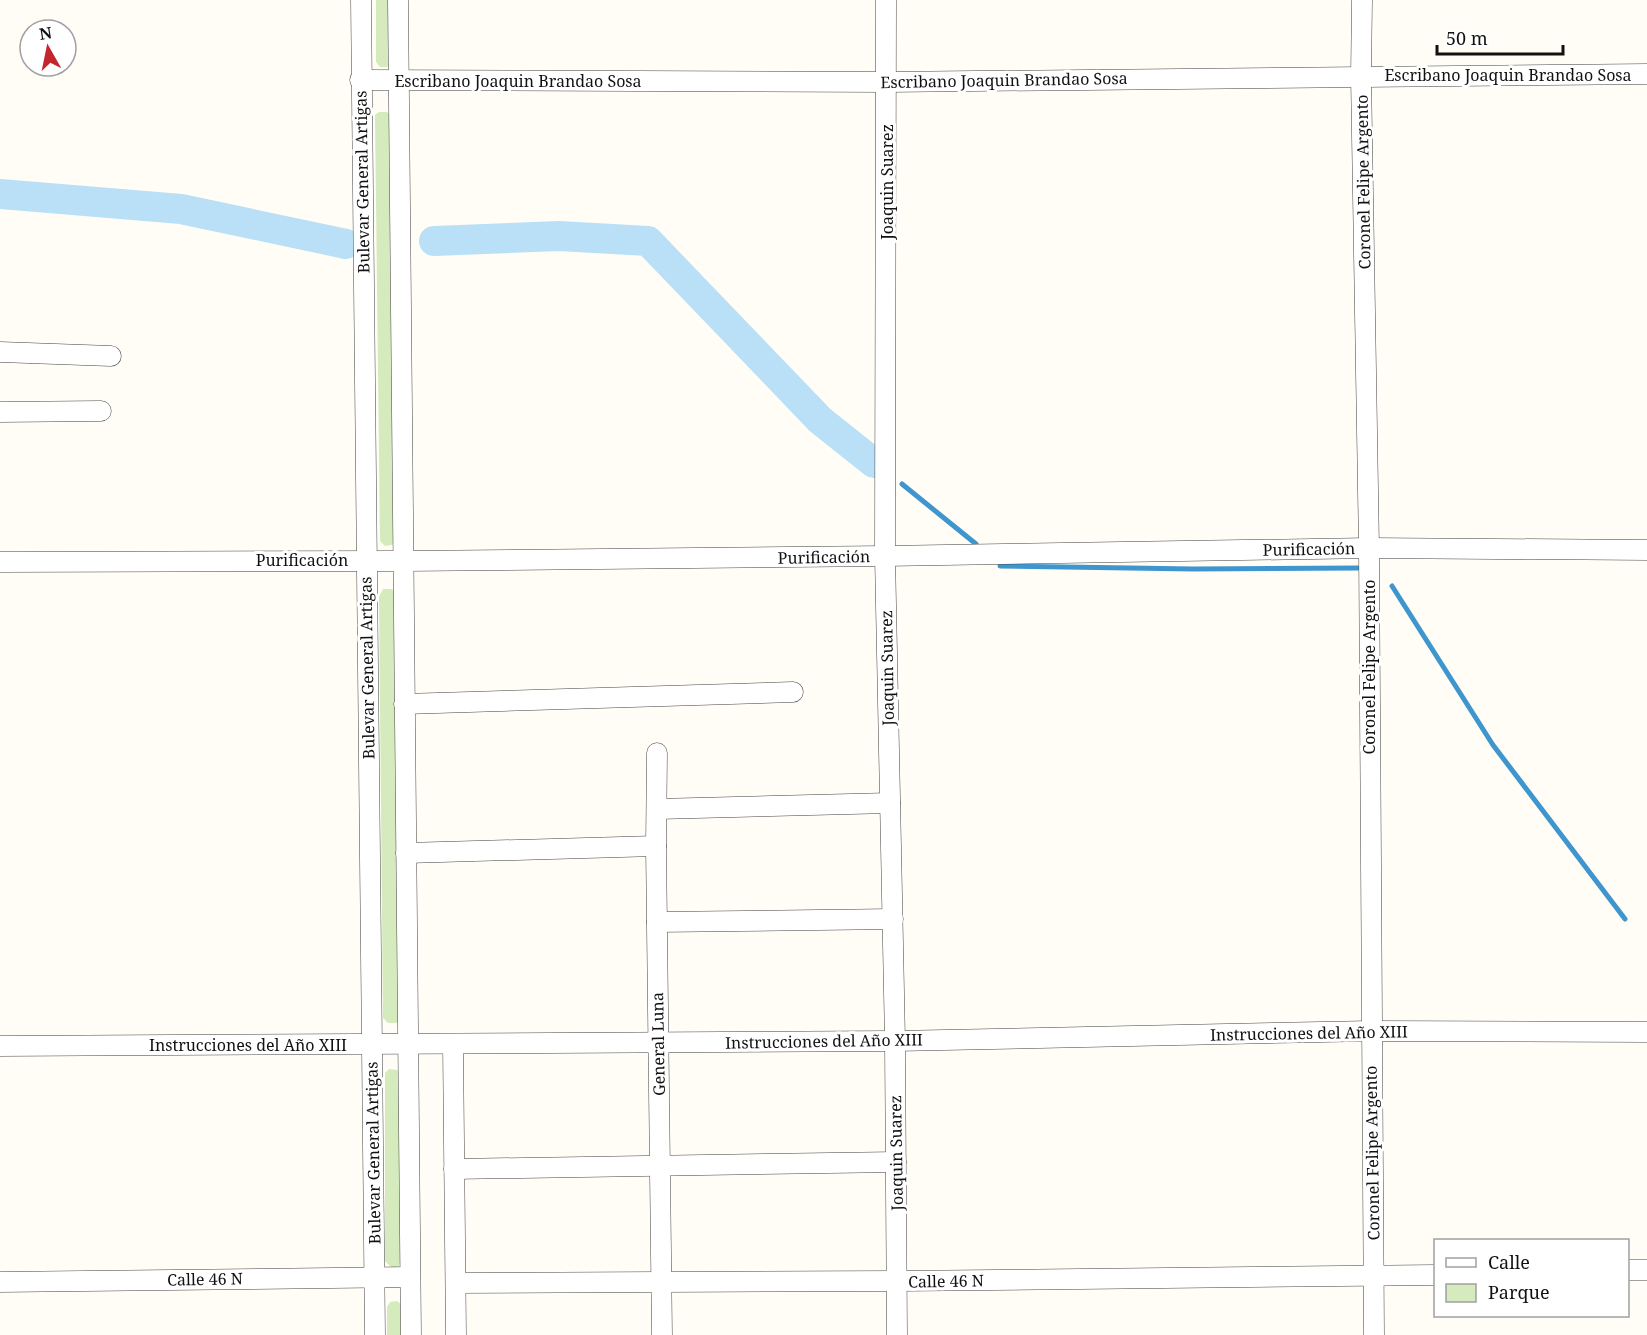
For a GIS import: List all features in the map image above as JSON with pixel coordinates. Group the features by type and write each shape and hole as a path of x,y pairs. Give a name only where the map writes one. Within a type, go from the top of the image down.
{"street":[{"name":"Bulevar General Artigas","path":"361,0 360,80 375,1335"},
{"path":"398,0 411,1335"},
{"name":"Joaquin Suarez","path":"886,0 885,556 895,1041 897,1335"},
{"name":"Coronel Felipe Argento","path":"1362,0 1361,76 1369,548 1374,1335"},
{"name":"Escribano Joaquin Brandao Sosa","path":"360,80 887,82 1647,74"},
{"path":"0,352 111,356"},
{"path":"0,412 101,411"},
{"name":"Purificación","path":"0,562 403,561 1369,548 1647,550"},
{"path":"404,704 793,692"},
{"name":"General Luna","path":"657,753 662,1335"},
{"path":"657,809 890,803"},
{"path":"406,853 656,846"},
{"path":"657,922 892,919"},
{"name":"Instrucciones del Año XIII","path":"0,1046 895,1041 1371,1031 1647,1032"},
{"path":"453,1045 456,1335"},
{"path":"454,1169 896,1162"},
{"path":"1629,1270 1647,1270"},
{"name":"Calle 46 N","path":"456,1283 1434,1275"},
{"name":"Calle 46 N","path":"0,1282 410,1277"}],"green space":[{"path":"376,0 391,0 391,63 387,67 380,67 376,62"},
{"path":"379,112 387,112 391,117 396,541 392,545 385,546 380,541 375,115"},
{"path":"383,589 392,589 396,595 399,1018 397,1023 388,1023 383,1018 379,597"},
{"path":"389,1069 397,1070 400,1076 401,1262 398,1267 391,1267 385,1261 385,1073"},
{"path":"397,1301 402,1305 402,1335 387,1335 387,1307 390,1302"}],"waterway":[{"path":"0,194 181,209 346,244"},
{"path":"434,241 559,236 648,241 820,420 874,463"},
{"path":"902,484 976,544"},
{"path":"1000,566 1193,569 1358,568"},
{"path":"1392,586 1493,745 1625,919"}]}
